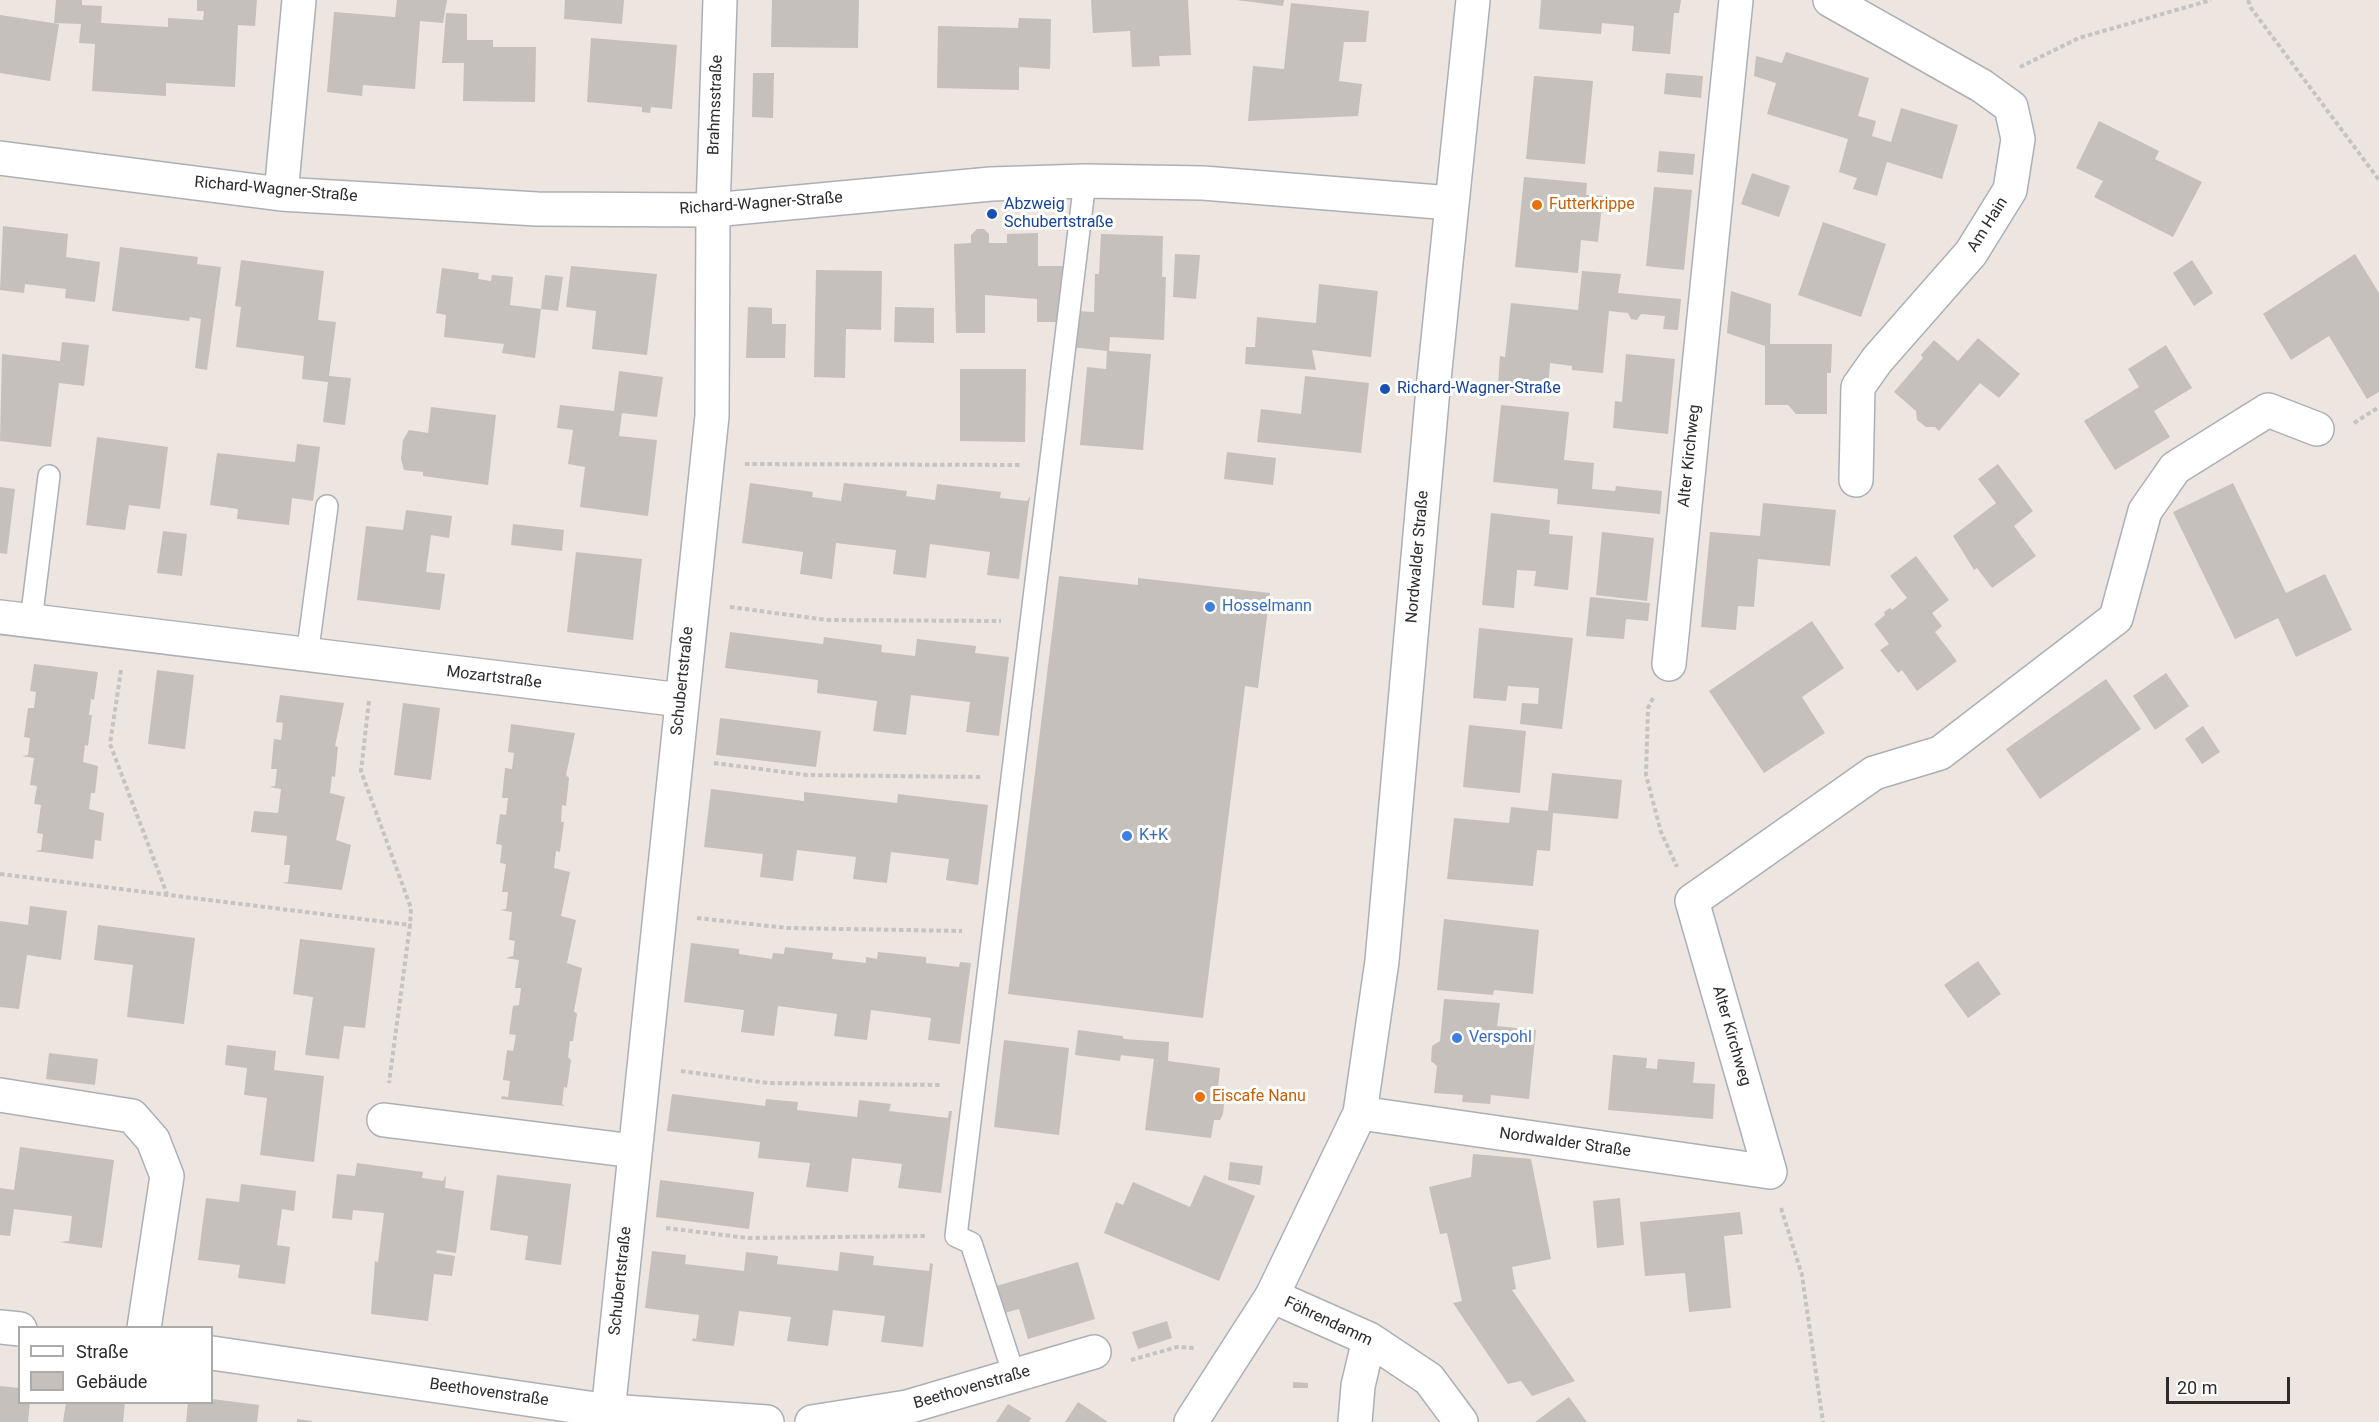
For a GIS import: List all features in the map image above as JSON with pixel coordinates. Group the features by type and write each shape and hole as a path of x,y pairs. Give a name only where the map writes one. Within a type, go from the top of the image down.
{"street":[{"path":"281,194 299,0"},
{"name":"Brahmsstraße","path":"713,210 720,0"},
{"name":"Nordwalder Straße","path":"1191,1422 1272,1296 1360,1113 1382,961 1473,0"},
{"name":"Alter Kirchweg","path":"1669,664 1736,0"},
{"name":"Am Hain","path":"1830,0 1982,86 2011,107 2018,139 2010,190 1971,253 1877,360 1858,387 1856,480"},
{"name":"Richard-Wagner-Straße","path":"0,158 281,194 537,209 713,210 991,184 1085,181 1203,183 1452,203"},
{"name":"Schubertstraße","path":"608,1417 712,416 713,210"},
{"path":"1692,901 1874,773 1940,753 2116,618 2145,511 2175,468 2268,410 2317,429"},
{"name":"Mozartstraße","path":"15,619 681,700"},
{"name":"Alter Kirchweg","path":"1692,901 1770,1172"},
{"path":"0,1095 132,1116 153,1140 167,1176 144,1326"},
{"name":"Nordwalder Straße","path":"1360,1113 1770,1172"},
{"path":"384,1119 634,1151"},
{"name":"Föhrendamm","path":"1272,1296 1369,1338 1429,1379 1461,1422"},
{"path":"0,1327 18,1329"},
{"path":"1355,1422 1358,1386 1369,1338"},
{"name":"Beethovenstraße","path":"812,1422 907,1407 1094,1352"},
{"name":"Beethovenstraße","path":"213,1353 608,1417 767,1422"}],"lane":[{"path":"1014,1375 971,1243 956,1236 1085,181"},
{"name":"Mozartstraße","path":"15,619 49,476"},
{"path":"307,656 327,506"}],"path":[{"path":"1982,86 2079,38 2211,0"},
{"path":"2248,0 2251,8 2379,180"},
{"path":"707,464 1050,465"},
{"path":"692,602 826,620 1031,621"},
{"path":"126,634 110,744 167,894"},
{"path":"373,664 361,771 411,908 384,1119"},
{"path":"1669,664 1648,708 1646,775 1660,832 1692,901"},
{"path":"675,758 807,775 1012,777"},
{"path":"0,874 410,925"},
{"path":"659,913 788,928 993,931"},
{"path":"643,1066 768,1083 973,1085"},
{"path":"1770,1172 1802,1275 1823,1422"},
{"path":"627,1223 748,1238 956,1236"},
{"path":"1094,1352 1120,1363 1177,1347 1237,1350"}],"building":[{"path":"56,0 82,0 82,5 102,6 101,23 168,27 168,18 203,20 204,11 197,11 197,0 257,0 255,26 238,25 235,87 166,83 166,96 92,91 95,44 79,43 81,24 54,23"},
{"path":"397,0 447,0 443,23 420,21 415,89 363,85 362,96 327,92 334,12 395,17"},
{"path":"565,0 624,0 622,24 564,19"},
{"path":"772,0 859,0 858,48 771,47"},
{"path":"1091,0 1188,0 1191,55 1159,56 1160,66 1132,67 1130,31 1093,33"},
{"path":"1236,0 1284,0 1283,6"},
{"path":"1541,0 1681,0 1679,13 1674,13 1670,54 1632,51 1634,26 1602,23 1601,34 1539,29"},
{"path":"1291,3 1369,11 1366,42 1344,42 1339,81 1362,84 1358,116 1248,121 1253,66 1284,69"},
{"path":"446,13 467,14 467,40 493,40 493,47 536,47 535,102 463,101 464,63 442,63"},
{"path":"0,15 59,24 50,81 0,73"},
{"path":"1019,18 1051,19 1050,69 1019,67 1019,90 937,88 938,26 1018,28"},
{"path":"591,38 677,45 672,109 651,107 650,113 642,112 642,107 587,102"},
{"path":"1786,52 1869,78 1858,116 1876,121 1872,136 1891,142 1901,108 1958,125 1942,179 1887,162 1877,196 1853,189 1857,178 1839,172 1848,139 1767,114 1776,83 1754,76 1756,56 1782,63"},
{"path":"753,73 774,73 773,118 752,117"},
{"path":"1666,73 1703,76 1701,98 1664,94"},
{"path":"1534,76 1593,81 1585,164 1526,159"},
{"path":"2099,121 2159,151 2155,159 2202,182 2173,237 2094,197 2103,181 2076,168"},
{"path":"1659,151 1695,154 1693,175 1657,172"},
{"path":"1752,173 1790,186 1779,217 1741,204"},
{"path":"1524,177 1587,183 1586,195 1603,196 1598,242 1581,240 1578,273 1515,267"},
{"path":"1654,187 1692,190 1684,270 1646,266"},
{"path":"1823,222 1886,244 1861,317 1798,295"},
{"path":"3,226 68,234 66,257 100,262 95,302 65,298 66,289 25,284 24,293 0,290"},
{"path":"977,229 984,229 989,234 989,243 1007,243 1007,234 1038,233 1038,266 1064,266 1058,322 1037,322 1037,299 985,295 985,333 956,333 954,244 971,243 971,235"},
{"path":"1101,234 1163,236 1162,277 1166,277 1164,340 1110,337 1109,351 1151,354 1143,450 1080,445 1087,367 1106,369 1107,351 1071,347 1075,311 1094,312 1095,274 1099,274"},
{"path":"120,247 198,257 197,264 221,267 207,370 195,368 201,319 190,317 189,321 112,311"},
{"path":"1175,254 1200,255 1196,299 1173,297"},
{"path":"2355,254 2379,293 2379,392 2367,399 2329,336 2291,360 2263,314"},
{"path":"241,260 324,271 318,320 336,322 329,376 351,378 345,425 323,422 328,382 302,379 304,356 236,347 241,307 235,306"},
{"path":"2192,260 2213,293 2194,306 2173,273"},
{"path":"571,266 657,274 647,355 592,349 596,311 566,307"},
{"path":"442,268 479,273 478,279 491,281 492,275 513,277 510,305 541,309 535,358 502,353 504,344 444,337 446,315 436,313"},
{"path":"816,270 882,271 881,330 846,329 845,378 814,377"},
{"path":"1582,271 1621,274 1618,293 1681,299 1678,330 1663,329 1665,316 1641,314 1637,320 1631,319 1628,313 1609,311 1603,373 1572,370 1572,366 1550,363 1548,389 1498,384 1500,356 1505,357 1511,303 1578,310"},
{"path":"545,275 563,277 558,311 541,309"},
{"path":"1319,284 1378,291 1371,357 1312,350 1316,370 1245,364 1246,347 1255,347 1257,317 1316,323"},
{"path":"1731,291 1771,304 1770,344 1832,344 1831,373 1827,373 1827,414 1796,414 1788,405 1765,405 1765,346 1727,333"},
{"path":"748,307 772,308 772,324 786,324 785,358 746,358"},
{"path":"895,307 934,308 934,343 894,342"},
{"path":"1978,338 2020,374 1999,398 1980,383 1939,431 1935,427 1926,427 1917,420 1916,411 1894,392 1923,358 1921,355 1934,340 1958,361"},
{"path":"62,342 89,345 84,386 59,383 51,447 0,441 2,354 60,361"},
{"path":"2166,345 2192,388 2154,411 2170,437 2115,470 2084,421 2139,387 2128,369"},
{"path":"1626,354 1675,359 1668,434 1613,428 1615,401 1622,402"},
{"path":"960,369 1026,369 1025,442 960,441"},
{"path":"619,371 663,377 657,417 622,413 619,436 657,440 648,516 580,507 585,467 568,464 573,430 557,428 560,405 614,411"},
{"path":"1305,376 1369,383 1361,453 1257,442 1261,409 1301,414"},
{"path":"1501,405 1569,412 1564,460 1594,463 1592,489 1615,491 1616,486 1662,491 1660,514 1557,504 1558,489 1493,482"},
{"path":"431,407 496,415 488,485 423,476 423,472 404,470 401,459 403,440 409,430 428,433"},
{"path":"97,437 168,447 160,509 129,505 125,530 86,525"},
{"path":"297,444 320,447 313,501 292,498 289,525 237,519 238,509 210,505 217,453 295,462"},
{"path":"1227,452 1276,458 1273,485 1224,479"},
{"path":"1998,464 2033,511 2014,526 2036,556 1992,588 1977,568 1974,570 1953,536 1996,503 1978,479"},
{"path":"750,483 813,492 812,497 841,501 844,483 907,491 906,496 935,500 937,484 1001,492 1000,498 1027,501 1030,496 1019,579 987,575 990,552 930,544 926,578 893,574 896,550 836,543 832,579 800,574 803,552 742,543"},
{"path":"2233,483 2286,593 2325,574 2352,630 2296,657 2278,618 2235,639 2173,512"},
{"path":"0,487 15,489 7,554 0,553"},
{"path":"1763,503 1836,510 1830,566 1758,559 1754,607 1738,606 1736,630 1701,627 1710,532 1760,536"},
{"path":"406,510 452,516 449,538 431,535 426,572 445,574 440,610 357,600 366,526 403,530"},
{"path":"1491,513 1550,520 1549,534 1573,536 1568,590 1534,586 1536,571 1517,570 1514,608 1482,605"},
{"path":"513,524 564,530 562,551 511,545"},
{"path":"163,531 187,534 182,576 157,573"},
{"path":"1602,532 1654,538 1647,601 1596,595"},
{"path":"576,552 642,559 633,640 567,632"},
{"path":"1916,556 1949,600 1932,613 1942,626 1935,632 1957,661 1917,691 1902,670 1898,673 1880,650 1889,644 1874,624 1885,615 1884,612 1890,608 1892,610 1907,598 1890,576"},
{"name":"K+K","path":"1059,576 1138,585 1138,578 1270,593 1258,688 1245,686 1203,1018 1008,994"},
{"path":"1590,597 1650,603 1648,621 1626,619 1624,639 1586,636"},
{"path":"1812,621 1844,668 1802,697 1825,733 1764,773 1709,691"},
{"path":"1479,628 1573,638 1562,729 1520,724 1522,703 1538,704 1539,688 1508,686 1506,701 1473,698"},
{"path":"730,632 823,644 824,637 882,645 881,652 915,656 917,639 976,646 975,653 1009,657 999,736 966,732 970,702 911,695 906,735 873,731 877,701 817,693 818,680 725,668"},
{"path":"34,664 98,672 94,700 91,699 89,715 92,715 88,746 85,745 83,762 98,766 95,793 91,793 89,809 104,813 101,841 95,840 93,859 35,851 41,850 43,834 37,833 41,805 34,804 37,786 30,785 34,758 22,756 28,755 30,738 24,737 28,708 34,708 36,692 30,691"},
{"path":"157,670 194,675 185,749 148,744"},
{"path":"2166,673 2189,706 2155,730 2133,696"},
{"path":"2106,679 2141,729 2040,799 2006,749"},
{"path":"280,695 344,703 335,746 338,747 335,777 332,776 330,793 345,797 336,840 351,845 342,890 282,883 288,882 290,865 284,865 287,836 251,832 254,811 278,813 281,789 269,787 275,786 277,769 271,769 274,739 281,740 283,723 276,722"},
{"path":"403,703 440,708 431,780 394,775"},
{"path":"720,718 821,731 816,767 716,755"},
{"path":"511,724 575,733 566,775 569,778 566,806 562,805 561,822 564,822 560,852 556,851 554,868 570,872 561,916 576,920 567,963 582,968 574,1011 577,1014 573,1041 570,1041 568,1057 571,1060 567,1088 564,1087 562,1104 565,1106 501,1099 502,1096 508,1097 510,1081 503,1080 507,1050 513,1051 516,1035 509,1034 513,1006 519,1005 521,988 515,988 519,960 506,958 513,956 515,941 509,940 512,912 500,910 506,909 508,892 502,892 506,864 500,863 502,845 496,844 500,814 506,815 508,798 502,798 505,768 512,769 514,753 508,752"},
{"path":"1469,725 1526,731 1520,793 1463,787"},
{"path":"2203,726 2220,752 2202,764 2185,739"},
{"path":"1552,773 1622,780 1618,819 1553,813 1550,851 1537,850 1533,886 1447,879 1454,818 1509,823 1511,807 1548,811"},
{"path":"711,789 804,801 804,792 897,803 898,794 988,805 978,885 946,880 949,859 891,852 887,883 853,879 856,857 797,850 793,881 760,877 763,854 704,847"},
{"path":"30,906 67,911 61,960 27,955 19,1009 0,1007 0,921 28,925"},
{"path":"1444,919 1539,930 1533,994 1494,990 1493,995 1437,990"},
{"path":"98,925 195,938 184,1024 127,1017 133,965 94,960"},
{"path":"300,939 375,948 365,1028 344,1026 339,1059 305,1055 313,997 293,994"},
{"path":"691,943 739,949 739,954 772,959 773,953 784,954 785,947 833,953 832,959 866,963 866,957 877,959 878,952 926,957 926,963 959,967 960,962 971,963 960,1044 928,1040 931,1018 871,1010 867,1040 834,1036 837,1014 778,1006 774,1036 741,1032 744,1010 684,1002"},
{"path":"1978,961 2001,994 1968,1018 1944,985"},
{"path":"1444,999 1500,1003 1497,1026 1536,1030 1529,1099 1491,1095 1490,1104 1462,1102 1463,1095 1434,1093 1437,1066 1431,1061 1432,1046 1440,1041"},
{"path":"1078,1030 1122,1036 1124,1039 1169,1042 1168,1061 1220,1068 1218,1088 1224,1088 1223,1114 1220,1120 1214,1120 1211,1138 1145,1130 1154,1059 1121,1055 1120,1061 1075,1055"},
{"path":"1004,1040 1069,1048 1059,1135 994,1127"},
{"path":"227,1045 276,1051 274,1070 324,1076 314,1162 260,1155 267,1098 244,1095 247,1068 225,1065"},
{"path":"49,1053 98,1059 95,1085 46,1079"},
{"path":"1613,1055 1647,1058 1646,1068 1657,1069 1658,1059 1695,1062 1693,1083 1715,1084 1713,1119 1608,1110"},
{"path":"672,1094 765,1106 766,1099 798,1102 797,1110 857,1117 859,1100 891,1104 889,1111 948,1118 949,1111 952,1111 941,1193 898,1188 902,1164 852,1158 848,1192 806,1187 810,1163 758,1158 760,1142 667,1131"},
{"path":"20,1147 114,1160 102,1248 59,1242 69,1241 72,1216 14,1209 10,1236 0,1235 0,1188 14,1190"},
{"path":"1473,1154 1531,1159 1551,1259 1512,1267 1516,1289 1512,1290 1575,1381 1532,1396 1521,1381 1508,1384 1453,1303 1462,1301 1447,1233 1440,1234 1429,1187 1471,1177"},
{"path":"1230,1162 1263,1166 1260,1185 1228,1180"},
{"path":"357,1163 423,1172 422,1178 443,1181 446,1175 445,1188 464,1191 456,1253 437,1250 436,1253 455,1256 452,1276 434,1274 428,1321 371,1314 375,1261 378,1262 384,1213 353,1210 352,1220 332,1218 337,1174 355,1176"},
{"path":"497,1175 571,1184 561,1265 525,1260 528,1236 490,1230"},
{"path":"1204,1175 1255,1196 1219,1281 1104,1233 1116,1202 1123,1205 1133,1182 1190,1207"},
{"path":"660,1180 754,1192 749,1229 656,1217"},
{"path":"241,1184 296,1191 294,1211 282,1209 277,1245 290,1247 285,1284 238,1278 240,1265 198,1260 206,1198 239,1202"},
{"path":"1620,1198 1624,1245 1597,1248 1593,1201"},
{"path":"1740,1212 1743,1234 1724,1236 1731,1308 1689,1312 1685,1273 1645,1276 1640,1222"},
{"path":"652,1251 686,1255 685,1264 744,1271 746,1252 778,1256 777,1264 838,1271 840,1252 874,1256 873,1265 929,1271 930,1263 933,1264 923,1347 881,1342 885,1316 833,1310 828,1346 787,1341 791,1317 739,1311 734,1346 692,1341 693,1338 696,1339 699,1315 645,1308"},
{"path":"1078,1262 1095,1319 1028,1339 1019,1309 1001,1314 993,1287"},
{"path":"1167,1321 1172,1338 1138,1349 1132,1332"},
{"path":"1293,1382 1308,1383 1308,1388 1293,1388"},
{"path":"0,1386 18,1388 18,1404 30,1404 28,1422 0,1422"},
{"path":"1569,1397 1587,1422 1535,1422"},
{"path":"213,1399 259,1405 257,1422 186,1422 188,1404 213,1404"},
{"path":"1078,1402 1108,1422 1065,1422"},
{"path":"66,1404 125,1404 123,1422 63,1422"},
{"path":"1008,1404 1031,1418 1029,1422 996,1422"},
{"path":"297,1419 312,1421 312,1422 297,1422"}],"place":[{"name":"Futterkrippe","path":"1537,205"},
{"name":"Abzweig Schubertstraße","path":"992,214"},
{"name":"Richard-Wagner-Straße","path":"1385,389"},
{"name":"Hosselmann","path":"1210,607"},
{"name":"K+K","path":"1127,836"},
{"name":"Verspohl","path":"1457,1038"},
{"name":"Eiscafe Nanu","path":"1200,1097"}]}
